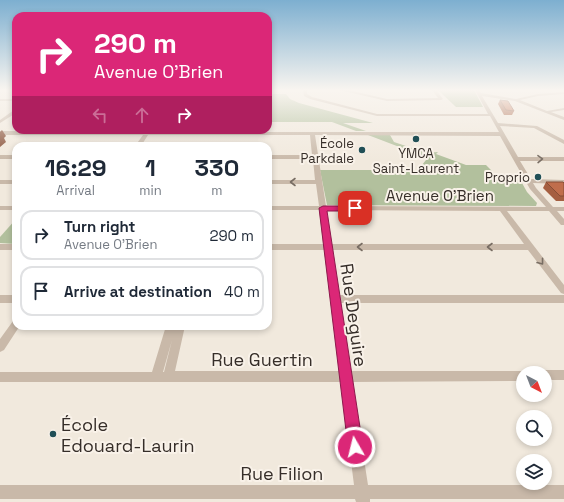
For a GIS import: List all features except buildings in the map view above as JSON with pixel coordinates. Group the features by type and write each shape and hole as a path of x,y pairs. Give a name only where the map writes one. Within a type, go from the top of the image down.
{"street":[{"path":"371,113 377,115 492,115 528,181 564,224"},
{"path":"549,113 564,120"},
{"path":"0,115 10,115"},
{"path":"0,122 10,115"},
{"path":"496,124 529,126 556,137 564,142"},
{"path":"0,133 12,133"},
{"path":"272,133 502,134"},
{"name":"Rue Deguire","path":"312,133 362,497"},
{"path":"556,137 564,136"},
{"path":"0,156 12,156"},
{"path":"272,157 315,157"},
{"path":"515,159 564,159"},
{"path":"528,181 564,182"},
{"path":"0,182 12,182"},
{"path":"272,182 318,182"},
{"path":"0,208 12,208"},
{"name":"Avenue O'Brien","path":"272,208 564,209"},
{"path":"501,208 529,247 564,291"},
{"path":"0,247 12,247"},
{"path":"272,247 529,247"},
{"path":"335,298 564,299"},
{"path":"0,299 12,299"},
{"path":"0,347 12,330"},
{"path":"156,375 172,333"},
{"path":"168,376 172,333"},
{"name":"Rue Guertin","path":"0,377 156,375 346,377 516,376"},
{"path":"552,375 564,375"},
{"name":"Rue Filion","path":"0,492 362,497 564,492"}],"green space":[{"path":"272,113 338,113 373,123 343,123 366,131 356,131 332,122 272,122"},
{"path":"368,135 390,135 394,142 427,153 438,152 436,154 466,165 486,165 495,174 517,174 527,192 537,203 536,206 327,205 320,170 418,170 426,160 423,156"},
{"path":"12,224 12,244 0,243 0,237"}],"place":[{"name":"YMCA Saint-Laurent","path":"416,139"},
{"name":"École Parkdale","path":"362,150"},
{"name":"Proprio","path":"538,177"},
{"name":"École Edouard-Laurin","path":"53,434"}],"route":[{"path":"355,208 323,208 355,447"}]}
